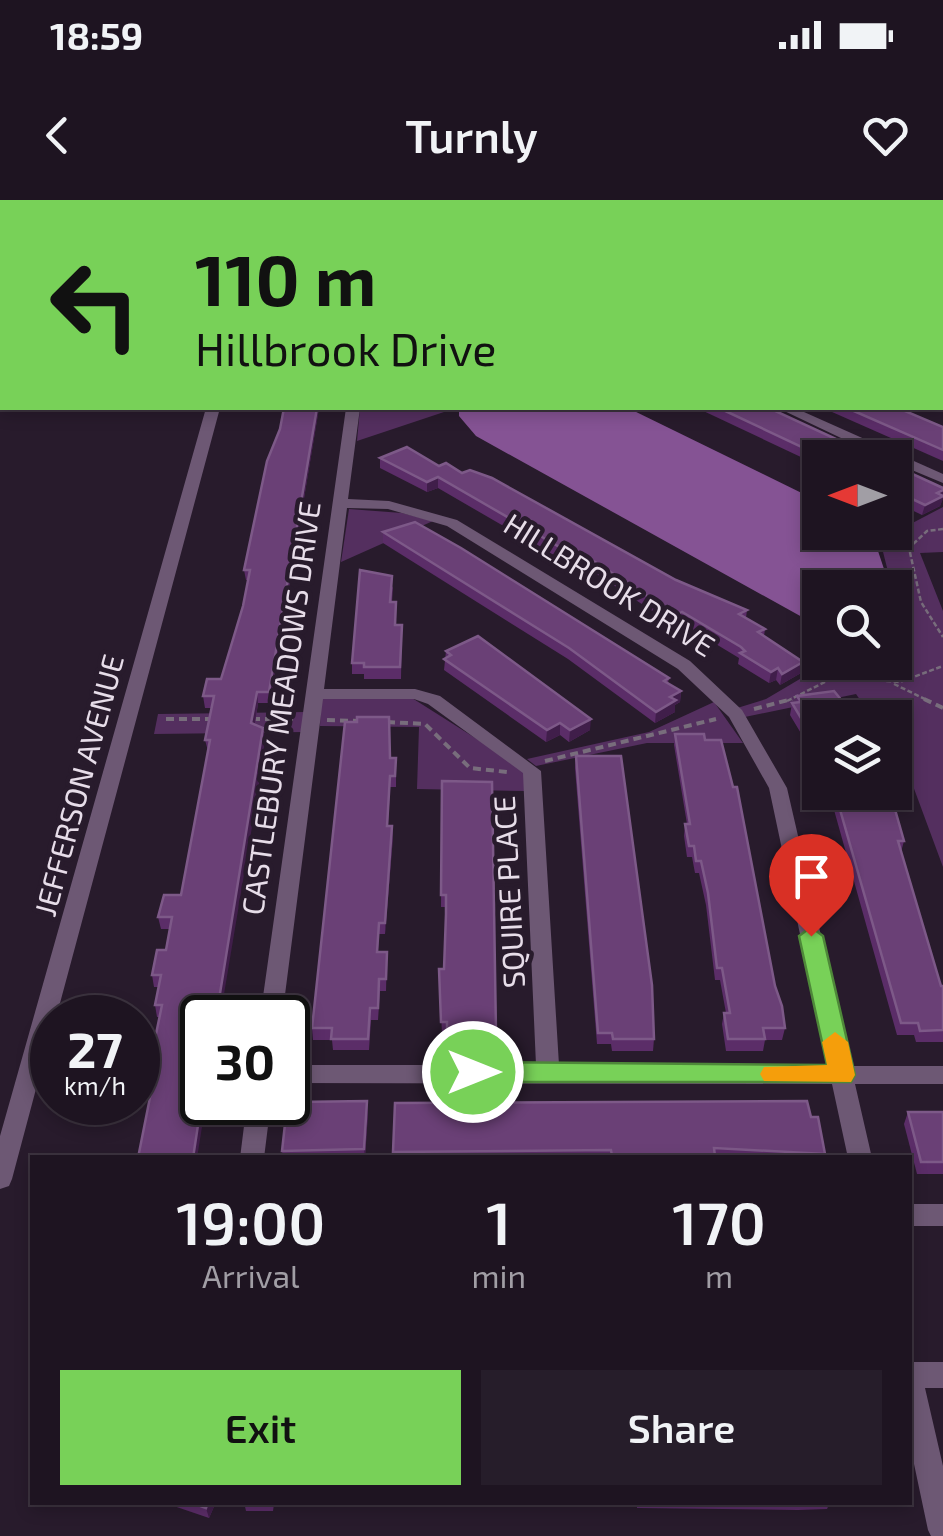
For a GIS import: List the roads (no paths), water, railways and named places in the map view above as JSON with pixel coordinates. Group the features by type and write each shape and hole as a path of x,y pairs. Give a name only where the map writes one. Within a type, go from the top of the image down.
{"street":[{"name":"JEFFERSON AVENUE","path":"0,1179 212,410"},
{"name":"CASTLEBURY MEADOWS DRIVE","path":"273,995 353,410"},
{"path":"789,410 943,479"},
{"name":"HILLBROOK DRIVE","path":"340,503 389,505 452,523 684,665 736,714 778,788 859,1155"},
{"name":"SQUIRE PLACE","path":"314,694 415,694 434,700 532,771 548,1071"},
{"path":"310,1074 548,1071 943,1075"},
{"path":"252,1155 256,1125"},
{"path":"912,1215 943,1215"},
{"path":"912,1375 943,1375"},
{"path":"912,1391 943,1530"}]}
